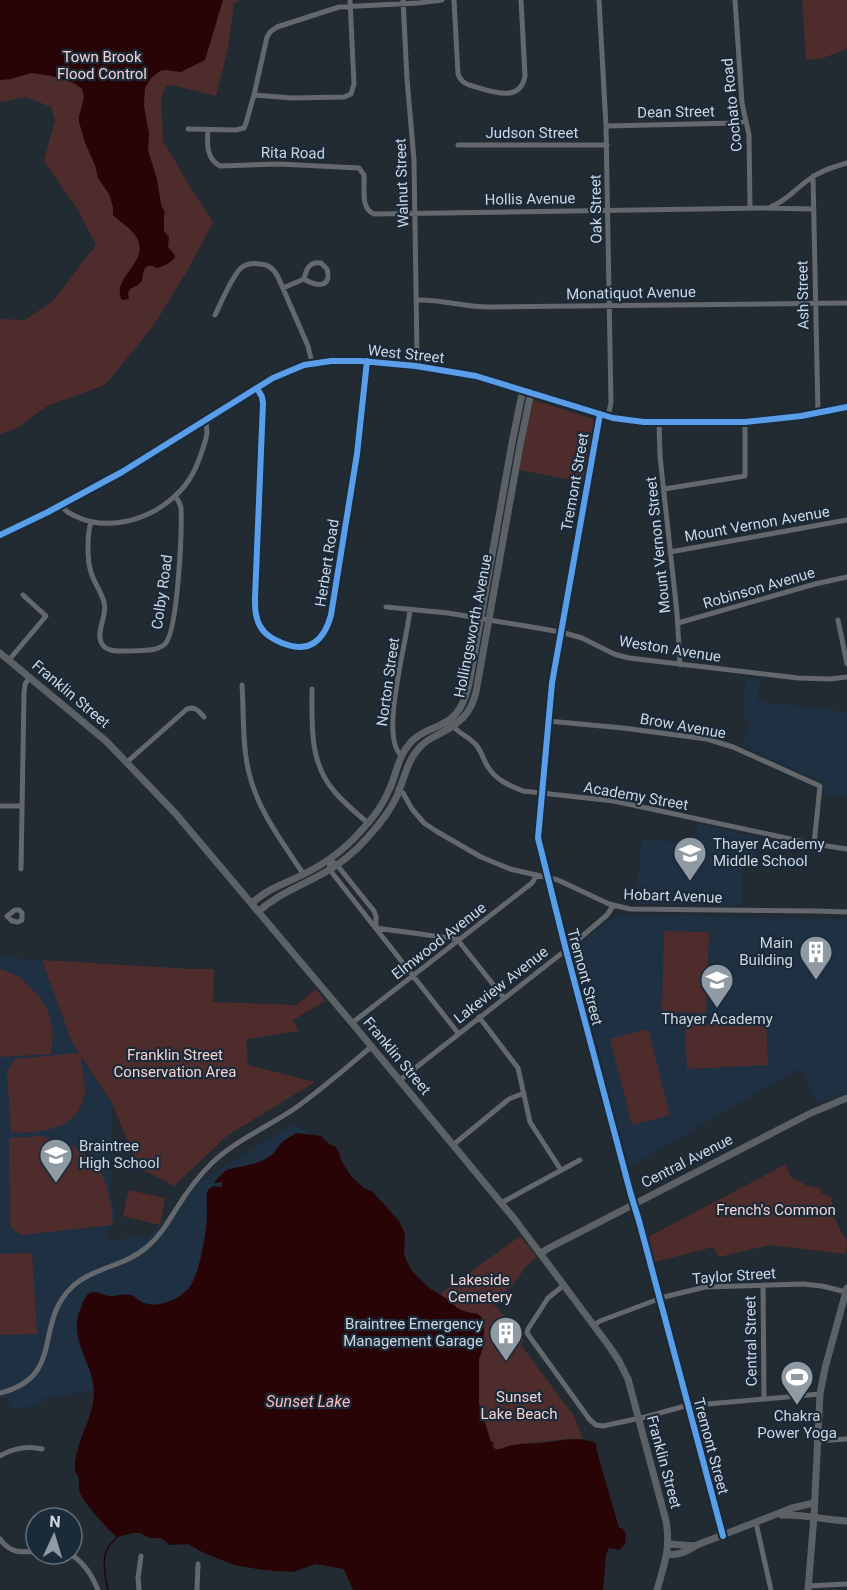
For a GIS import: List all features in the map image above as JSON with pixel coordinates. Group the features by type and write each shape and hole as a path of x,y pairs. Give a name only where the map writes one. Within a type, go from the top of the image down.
{"street":[{"path":"188,129 236,130 244,128 267,40 272,30 279,26 350,3 428,3 442,0"},
{"path":"454,0 460,80 469,86 508,94 520,89 525,76 521,0"},
{"name":"Oak Street","path":"599,0 607,145 611,403 604,415"},
{"name":"Cochato Road","path":"735,0 742,103 749,140 750,208"},
{"name":"Walnut Street","path":"403,2 413,146 416,366"},
{"path":"254,95 299,98 341,97 351,94 354,84 350,3"},
{"name":"Dean Street","path":"606,126 746,121"},
{"name":"Rita Road","path":"208,130 209,153 213,161 220,166 285,165 361,169 364,175 365,205 369,212"},
{"name":"Judson Street","path":"458,144 607,145"},
{"name":"Hollis Avenue","path":"764,208 782,202 813,176 847,163"},
{"name":"Ash Street","path":"813,176 818,413"},
{"name":"Hollis Avenue","path":"369,212 376,214 814,208"},
{"path":"283,288 304,279 312,264 321,263 327,269 328,277 323,284 314,285 304,279"},
{"path":"216,315 237,273 242,268 248,264 270,267 277,274 308,346 312,363"},
{"name":"Monatiquot Avenue","path":"416,300 483,307 847,303"},
{"name":"West Street","path":"0,535 141,461 286,372 312,363 344,360 368,361 476,376 627,421 745,422 847,407"},
{"name":"Herbert Road","path":"257,388 262,397 263,406 255,612 261,628 270,637 292,647 306,647 316,642 322,635 331,615 357,450 368,361"},
{"name":"Hollingsworth Avenue","path":"252,903 271,889 334,867 357,848 392,806 411,759 420,746 452,724 464,701 471,671 523,390"},
{"name":"Hollingsworth Avenue","path":"259,911 306,878 352,840 382,804 392,785 401,755 413,740 424,732 463,719 471,708 476,695 531,392"},
{"name":"Tremont Street","path":"604,415 552,683 538,838 633,1204 723,1536"},
{"path":"61,505 66,512 90,522 111,524 159,508 185,486 198,465 208,432 205,421"},
{"name":"Mount Vernon Street","path":"659,422 660,456 678,623 680,664"},
{"path":"664,489 744,476 745,422"},
{"path":"511,449 519,451"},
{"name":"Colby Road","path":"90,522 90,570 105,606 100,634 101,643 114,650 132,651 158,648 166,643 170,634 179,577 181,508 175,496"},
{"name":"Mount Vernon Avenue","path":"670,552 847,520"},
{"path":"497,526 506,528"},
{"name":"Robinson Avenue","path":"678,623 847,577"},
{"path":"9,660 46,616 23,595"},
{"name":"Weston Avenue","path":"386,607 443,612 561,632 582,638 624,657 798,678 847,677"},
{"name":"Norton Street","path":"401,755 394,742 393,715 410,609"},
{"path":"838,620 847,664"},
{"name":"Franklin Street","path":"0,653 91,727 185,825 501,1203 594,1325 622,1367 630,1386 664,1511 669,1544 657,1590"},
{"path":"471,671 480,673"},
{"path":"21,869 24,693 30,677"},
{"path":"242,685 246,759 251,781 264,812 306,878"},
{"path":"312,689 312,739 321,771 335,793 370,820 380,823"},
{"path":"127,762 187,709 196,709 204,717"},
{"name":"Brow Avenue","path":"548,721 707,739 733,747 820,786 814,844"},
{"name":"Academy Street","path":"452,724 477,746 489,769 499,779 519,790 614,801 847,849"},
{"path":"413,740 420,746"},
{"path":"392,785 400,789"},
{"name":"Hobart Avenue","path":"400,789 414,812 424,823 489,861 510,869 562,881 613,906 630,909 847,912"},
{"path":"0,806 21,806"},
{"path":"329,860 376,928 458,1033"},
{"name":"Elmwood Avenue","path":"352,1023 532,883 537,875"},
{"name":"Lakeview Avenue","path":"400,1080 566,950 607,915 613,906"},
{"path":"0,915 7,916"},
{"path":"376,928 452,937 459,940 504,998"},
{"path":"479,1017 518,1068 531,1125 561,1170"},
{"path":"0,1393 31,1378 39,1368 45,1354 54,1311 61,1299 72,1288 86,1277 124,1262 147,1248 163,1229 196,1180 216,1160 303,1102 372,1047"},
{"path":"453,1145 509,1099 524,1093"},
{"name":"Central Avenue","path":"541,1253 811,1113 847,1098"},
{"path":"501,1203 580,1160"},
{"path":"564,1285 546,1301 528,1329 528,1335 594,1424 603,1426 688,1406 820,1394"},
{"name":"Central Street","path":"763,1285 764,1398"},
{"name":"Taylor Street","path":"594,1325 660,1299 705,1287 812,1285 846,1290"},
{"path":"846,1290 820,1394 808,1588 847,1584"},
{"path":"817,1441 847,1439"},
{"path":"0,1456 16,1450 42,1449"},
{"path":"667,1554 680,1554 697,1545 796,1506 814,1503"},
{"path":"773,1516 793,1514 847,1521"},
{"path":"756,1522 771,1590"},
{"path":"0,1539 7,1548 24,1552"},
{"path":"669,1544 697,1545"},
{"path":"139,1590 141,1556"},
{"path":"197,1590 198,1564"},
{"path":"84,1566 98,1590"}],"shaded area":[{"path":"747,678 760,679 758,701 847,712 847,796 823,794 824,783 741,745 751,723 744,719 743,700"},
{"name":"Thayer Academy Middle School","path":"698,824 761,838 756,861 743,858 742,905 635,904 642,839 663,840 693,847"},
{"name":"Thayer Academy","path":"621,914 847,919 847,1093 817,1104 800,1068 629,1167 572,950 609,920"},
{"name":"Braintree High School","path":"0,957 42,960 72,1042 112,1103 111,1196 116,1217 105,1240 148,1237 199,1182 293,1124 314,1136 296,1133 282,1142 267,1158 258,1163 223,1172 216,1180 215,1183 222,1182 222,1187 211,1187 207,1194 206,1232 196,1273 190,1287 181,1296 153,1305 128,1295 102,1294 84,1299 77,1316 76,1327 80,1348 90,1371 94,1390 42,1399 42,1404 10,1410 8,1398 0,1399"}],"green space":[{"name":"Town Brook Flood Control","path":"0,0 242,0 234,3 228,48 216,96 166,85 161,98 163,141 213,222 189,268 152,328 105,385 47,406 17,428 0,434 0,319 25,320 53,301 96,245 78,210 44,161 55,120 51,107 26,97 0,102"},
{"path":"802,0 847,0 847,49 823,58 806,60"},
{"path":"533,400 594,419 584,482 519,470"},
{"path":"664,931 709,932 706,1013 662,1012"},
{"name":"Franklin Street Conservation Area","path":"42,960 214,969 213,1002 296,1005 316,989 325,1001 293,1020 299,1031 246,1039 248,1065 315,1082 228,1135 174,1186 138,1167 112,1103 81,1056 85,1092 80,1109 73,1117 65,1124 55,1128 11,1133 7,1071 15,1059 79,1053 72,1042"},
{"path":"0,969 18,976 38,995 47,1009 53,1031 51,1054 0,1057"},
{"path":"766,1021 768,1065 687,1069 685,1025"},
{"path":"648,1029 670,1115 632,1125 610,1039"},
{"path":"40,1136 77,1148 96,1164 110,1198 113,1225 21,1235 10,1226 9,1138"},
{"name":"French's Common","path":"786,1164 790,1176 806,1185 821,1189 821,1193 831,1197 836,1220 847,1240 846,1254 769,1245 719,1257 713,1247 655,1262 648,1237"},
{"path":"129,1190 165,1198 160,1225 123,1216"},
{"name":"Sunset Lake Beach","path":"520,1236 537,1257 493,1303 524,1339 521,1345 574,1416 583,1439 520,1444 497,1450 488,1436 479,1404 479,1359 484,1337 470,1313 457,1308 440,1294"},
{"path":"32,1253 37,1334 0,1335 0,1254"}],"water":[{"path":"0,0 223,0 205,60 181,72 160,71 151,78 145,88 144,106 149,133 148,150 165,213 164,231 169,237 168,247 175,257 165,265 156,268 147,267 144,270 142,281 130,289 129,299 122,300 121,285 135,263 140,247 135,234 113,215 109,194 98,178 85,143 79,122 84,98 82,89 74,83 52,76 31,73 0,80"},
{"name":"Sunset Lake","path":"296,1133 321,1136 329,1144 335,1146 351,1176 364,1188 373,1192 399,1221 405,1234 404,1255 411,1270 429,1288 457,1308 478,1314 482,1318 484,1331 483,1347 479,1359 479,1404 495,1449 516,1444 569,1439 597,1444 596,1448 619,1528 622,1528 626,1534 625,1544 619,1550 609,1548 606,1555 603,1590 353,1590 344,1569 315,1564 293,1572 263,1570 235,1565 188,1544 170,1545 161,1538 150,1538 140,1533 117,1537 86,1502 79,1490 79,1479 75,1470 78,1450 94,1398 93,1380 77,1329 77,1319 85,1298 94,1292 108,1296 128,1295 155,1305 169,1302 182,1295 195,1278 200,1261 207,1215 207,1194 210,1188 222,1187 222,1182 215,1183 215,1181 226,1170 264,1160 273,1154 282,1142"}],"waterway":[{"path":"108,1590 104,1570 105,1554 117,1537"}],"cycle path":[{"path":"0,535 122,472 273,378 304,365 331,361 361,361 416,366 476,376 613,418 644,422 745,422 801,416 847,407"},
{"path":"257,388 263,403 256,616 262,629 272,638 292,646 308,646 320,638 331,615 357,454 367,361"},
{"path":"600,414 552,683 538,838 723,1536"}],"place":[{"name":"Thayer Academy Middle School","path":"690,882"},
{"name":"Main Building","path":"816,981"},
{"name":"Thayer Academy","path":"717,1009"},
{"name":"Braintree High School","path":"56,1184"},
{"name":"Braintree Emergency Management Garage","path":"506,1362"},
{"name":"Chakra Power Yoga","path":"797,1406"}],"park label":[{"name":"Lakeside Cemetery","path":"480,1288"}]}
